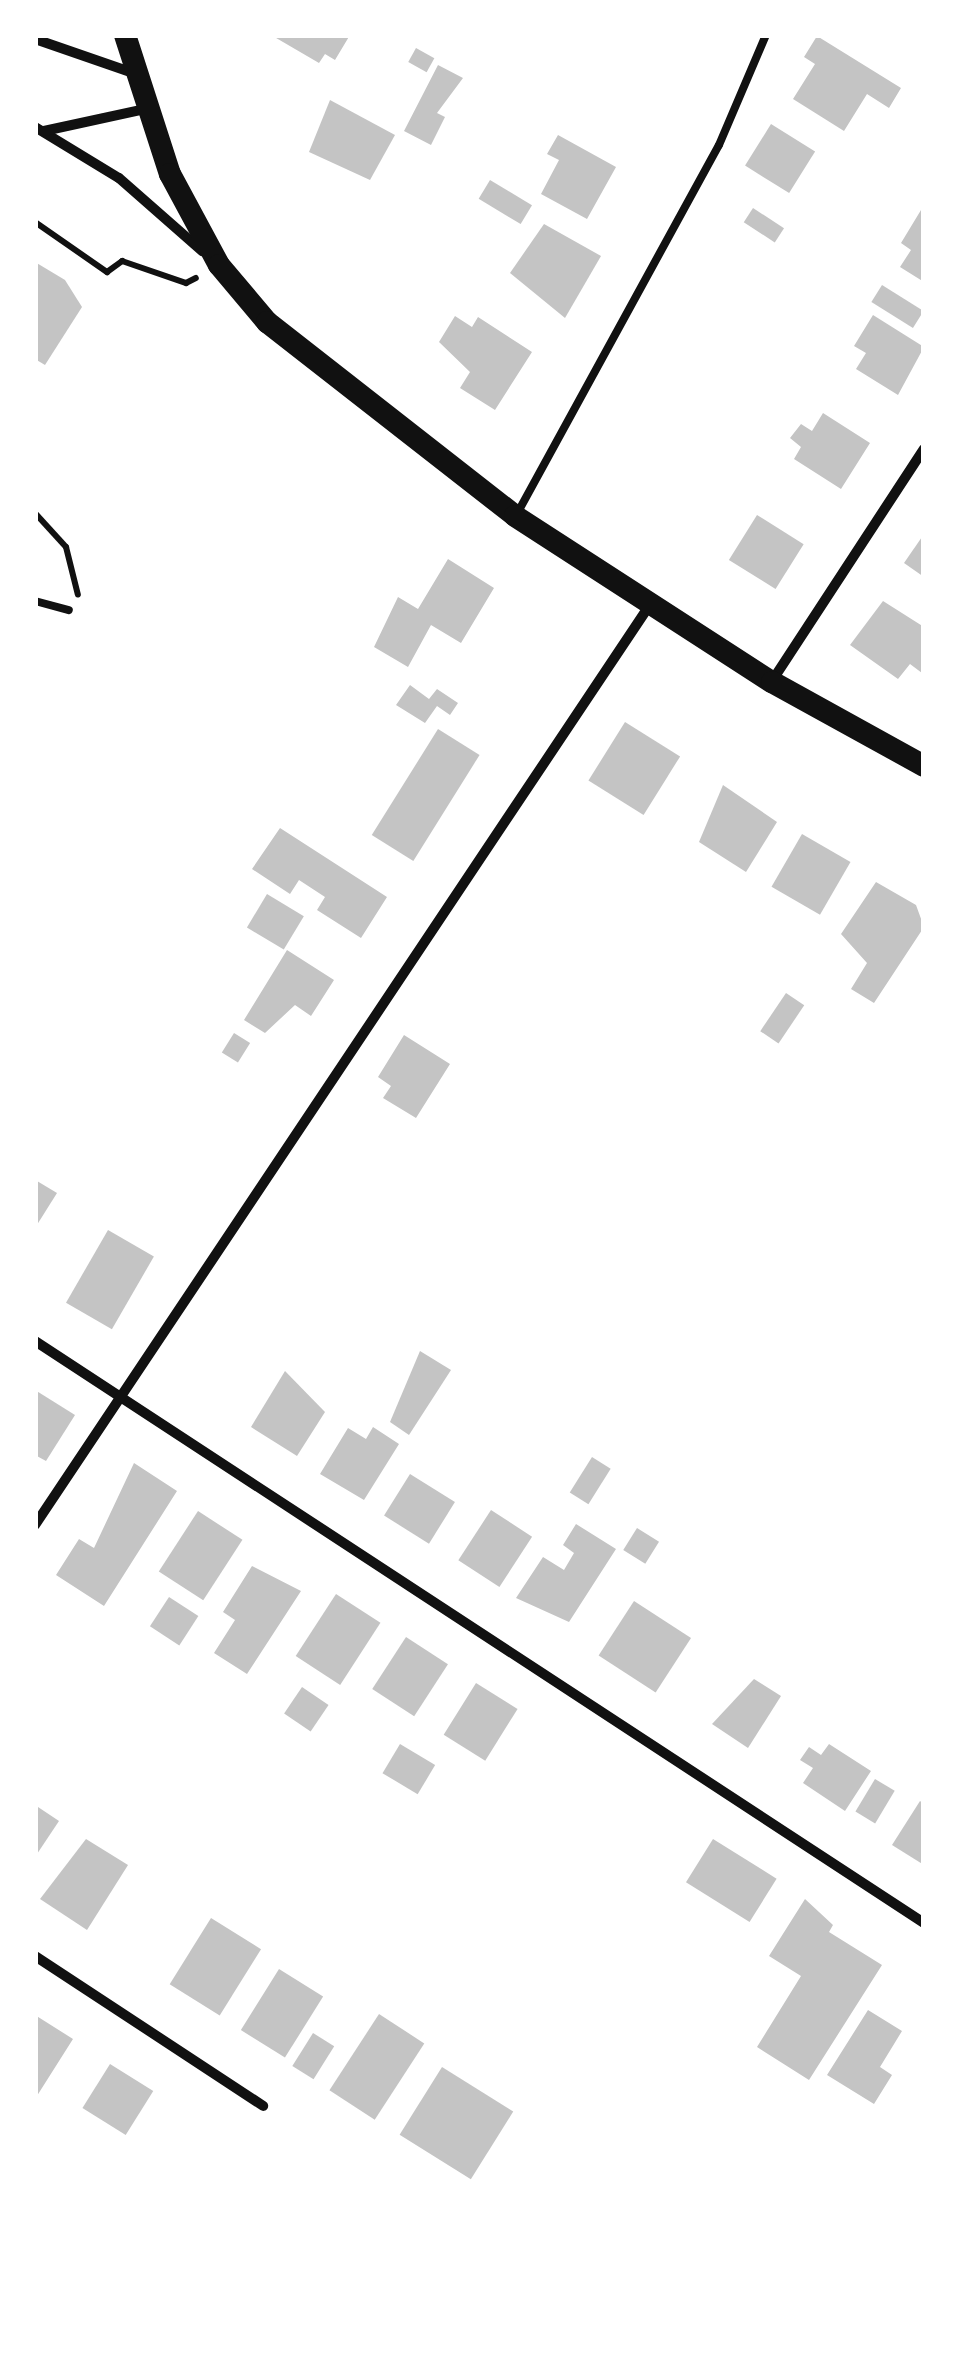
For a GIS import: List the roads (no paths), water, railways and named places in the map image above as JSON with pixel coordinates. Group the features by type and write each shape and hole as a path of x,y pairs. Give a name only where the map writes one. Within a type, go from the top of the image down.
{"main road":[{"path":"124,35 145,109 219,265 314,364 515,516 772,682 924,766"}],"street":[{"path":"35,39 133,73"},
{"path":"39,129 145,109"},
{"path":"39,129 118,178 219,265"},
{"path":"772,682 924,449"},
{"path":"35,1525 651,602"},
{"path":"35,1341 924,1923"},
{"path":"35,1956 263,2106"}],"lane":[{"path":"515,516 720,144 766,35"},
{"path":"35,600 69,610"}]}
